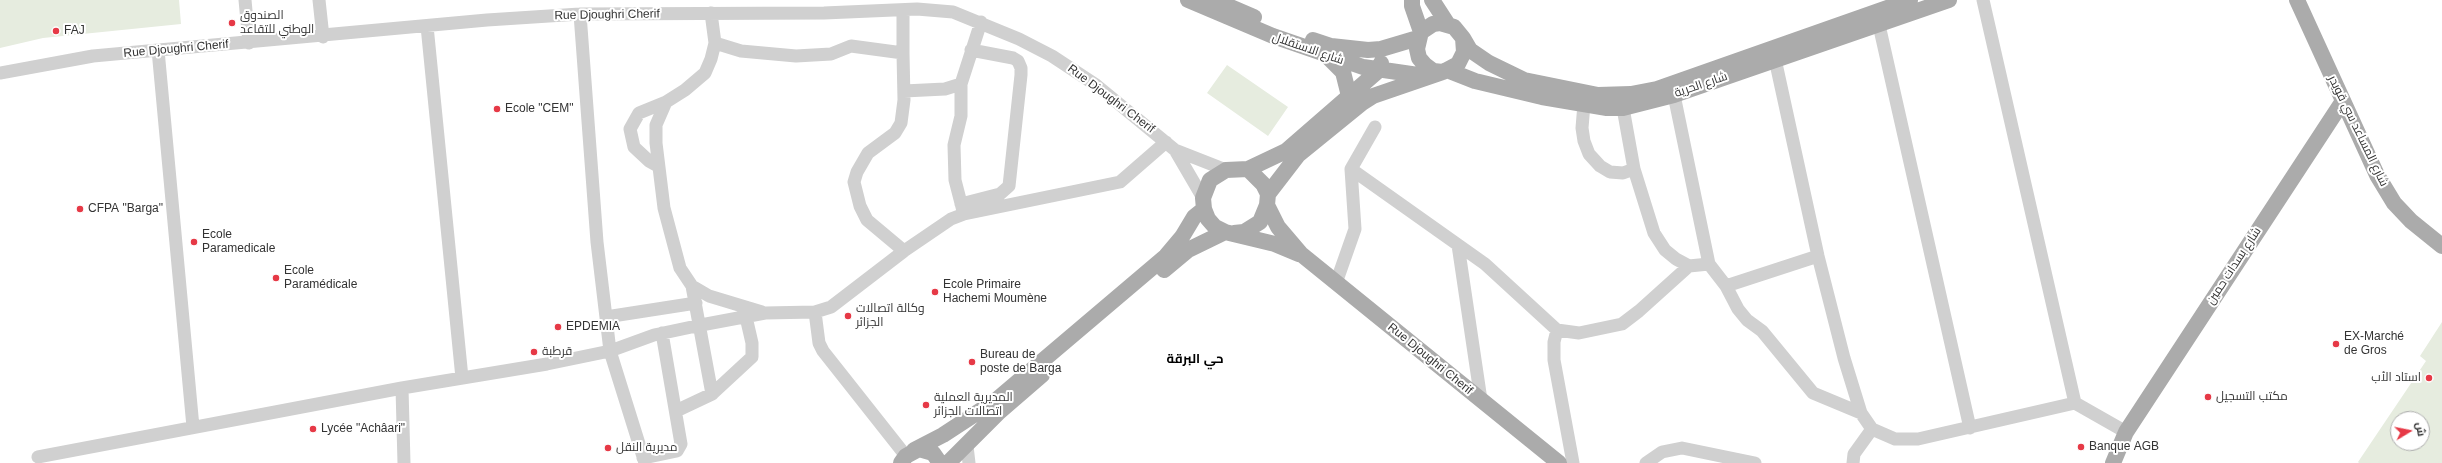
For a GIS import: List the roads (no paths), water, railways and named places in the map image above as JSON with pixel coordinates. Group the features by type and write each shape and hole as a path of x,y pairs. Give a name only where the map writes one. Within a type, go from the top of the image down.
{"main road":[{"name":"شارع الاستقلال","path":"1188,0 1237,22 1326,55 1378,71 1418,75 1441,71"},
{"name":"شارع الاستقلال","path":"1214,0 1268,24 1331,46 1368,50 1392,46 1420,35"},
{"path":"1412,0 1412,6 1420,35 1417,49 1419,58 1441,71"},
{"path":"948,463 967,446 998,413 1188,250 1229,233 1244,232 1256,225 1265,214 1268,200 1298,154 1348,112 1373,96 1441,71 1462,58 1464,45 1463,38 1459,32 1447,24 1432,0"},
{"name":"شارع الحرية","path":"1463,38 1470,50 1490,63 1524,80 1598,95 1631,94 1656,89 1910,0"},
{"name":"شارع الحرية","path":"1441,71 1475,81 1584,104 1607,108 1623,108 1674,95 1949,0"},
{"name":"شارع المساعد سي قويدر","path":"2297,0 2377,175 2394,203 2411,221 2442,246"},
{"path":"1420,35 1433,24 1447,24"},
{"path":"907,456 955,428 995,401 1166,256 1182,237 1203,203 1210,180 1226,170 1248,170 1286,151 1378,71 1392,46"},
{"path":"1326,55 1343,72 1349,96"},
{"name":"شارع بسدات حمين","path":"2113,463 2126,432 2343,101"},
{"path":"1248,170 1263,184 1278,227 1301,254"},
{"path":"1203,203 1215,227 1229,233 1275,244 1301,254"},
{"name":"Rue Djoughri Cherif","path":"1301,254 1559,463"},
{"path":"907,456 928,450 936,456 940,463"}],"street":[{"path":"245,0 249,43"},
{"path":"319,0 322,37"},
{"path":"1983,0 2075,403"},
{"name":"Rue Djoughri Cherif","path":"0,73 93,56 322,37 426,26 580,14 711,14 886,5 902,10 951,6 1052,56 1096,85 1170,146"},
{"path":"902,10 904,91 901,123 895,133 868,153 857,172 854,182 860,206 867,220 904,250"},
{"path":"580,14 597,242 610,351 644,460 677,451 681,444 662,333"},
{"path":"658,166 649,162 634,147 630,129 639,113 666,102 685,90 704,73 711,59 715,43 711,14"},
{"path":"963,209 955,180 954,153 961,116 961,84 981,22"},
{"path":"1878,25 1970,428"},
{"path":"426,26 462,378"},
{"path":"715,43 741,51 796,56 831,54 851,46 903,53"},
{"path":"158,50 193,427"},
{"path":"38,457 402,388 547,364 610,351 662,333 701,325 765,313 815,312 831,307 904,250 963,209 1000,194 1009,186 1021,75 1020,64 1012,58 971,50"},
{"path":"1775,59 1818,256 1844,358 1861,413 1872,430 1895,439 1911,440 1970,428 2075,403 2126,432"},
{"path":"904,91 945,88 961,84"},
{"path":"1674,95 1709,264 1726,286 1738,309 1747,320 1762,331 1813,393 1861,413"},
{"path":"666,102 656,125 658,166 664,208 673,249 680,268 692,286 701,325 712,394"},
{"path":"1584,104 1582,128 1589,154 1600,166 1610,172 1623,173 1634,169"},
{"path":"1623,108 1630,133 1634,169 1654,233 1665,250 1689,266"},
{"path":"1336,283 1355,229 1351,169 1375,127"},
{"path":"963,209 1120,182 1170,146"},
{"path":"1170,146 1226,170"},
{"path":"1170,146 1203,203"},
{"path":"1351,169 1485,264 1557,330 1579,333 1622,324 1639,311 1689,266 1709,264"},
{"path":"1458,245 1481,400"},
{"path":"1726,286 1818,256"},
{"path":"692,286 709,296 765,313"},
{"path":"606,317 696,303"},
{"path":"815,312 819,343 823,351 907,456"},
{"path":"676,411 712,394 752,357 752,343 746,317"},
{"path":"1557,330 1554,342 1554,360 1573,463"},
{"path":"402,388 404,463"},
{"path":"1853,463 1854,454 1872,430"},
{"path":"967,446 969,463"},
{"path":"1646,463 1662,452 1682,448 1755,463"}],"place":[{"name":"الصندوق الوطني للتقاعد","path":"232,23"},
{"name":"FAJ","path":"56,31"},
{"name":"Ecole \"CEM\"","path":"497,109"},
{"name":"CFPA \"Barga\"","path":"80,209"},
{"name":"Ecole Paramedicale","path":"194,242"},
{"name":"Ecole Paramédicale","path":"276,278"},
{"name":"Ecole Primaire Hachemi Moumène","path":"935,292"},
{"name":"وكالة اتصالات الجزائر","path":"848,316"},
{"name":"EPDEMIA","path":"558,327"},
{"name":"EX-Marché de Gros","path":"2336,344"},
{"name":"قرطبة","path":"534,352"},
{"name":"Bureau de poste de Barga","path":"972,362"},
{"name":"استاد الأب","path":"2429,378"},
{"name":"مكتب التسجيل","path":"2208,397"},
{"name":"المديرية العملية اتصالات الجزائر","path":"926,405"},
{"name":"Lycée \"Achâari\"","path":"313,429"},
{"name":"Banque AGB","path":"2081,447"},
{"name":"مديرية النقل","path":"608,448"}],"district":[{"name":"حي البرقة","path":"1195,359"}]}
